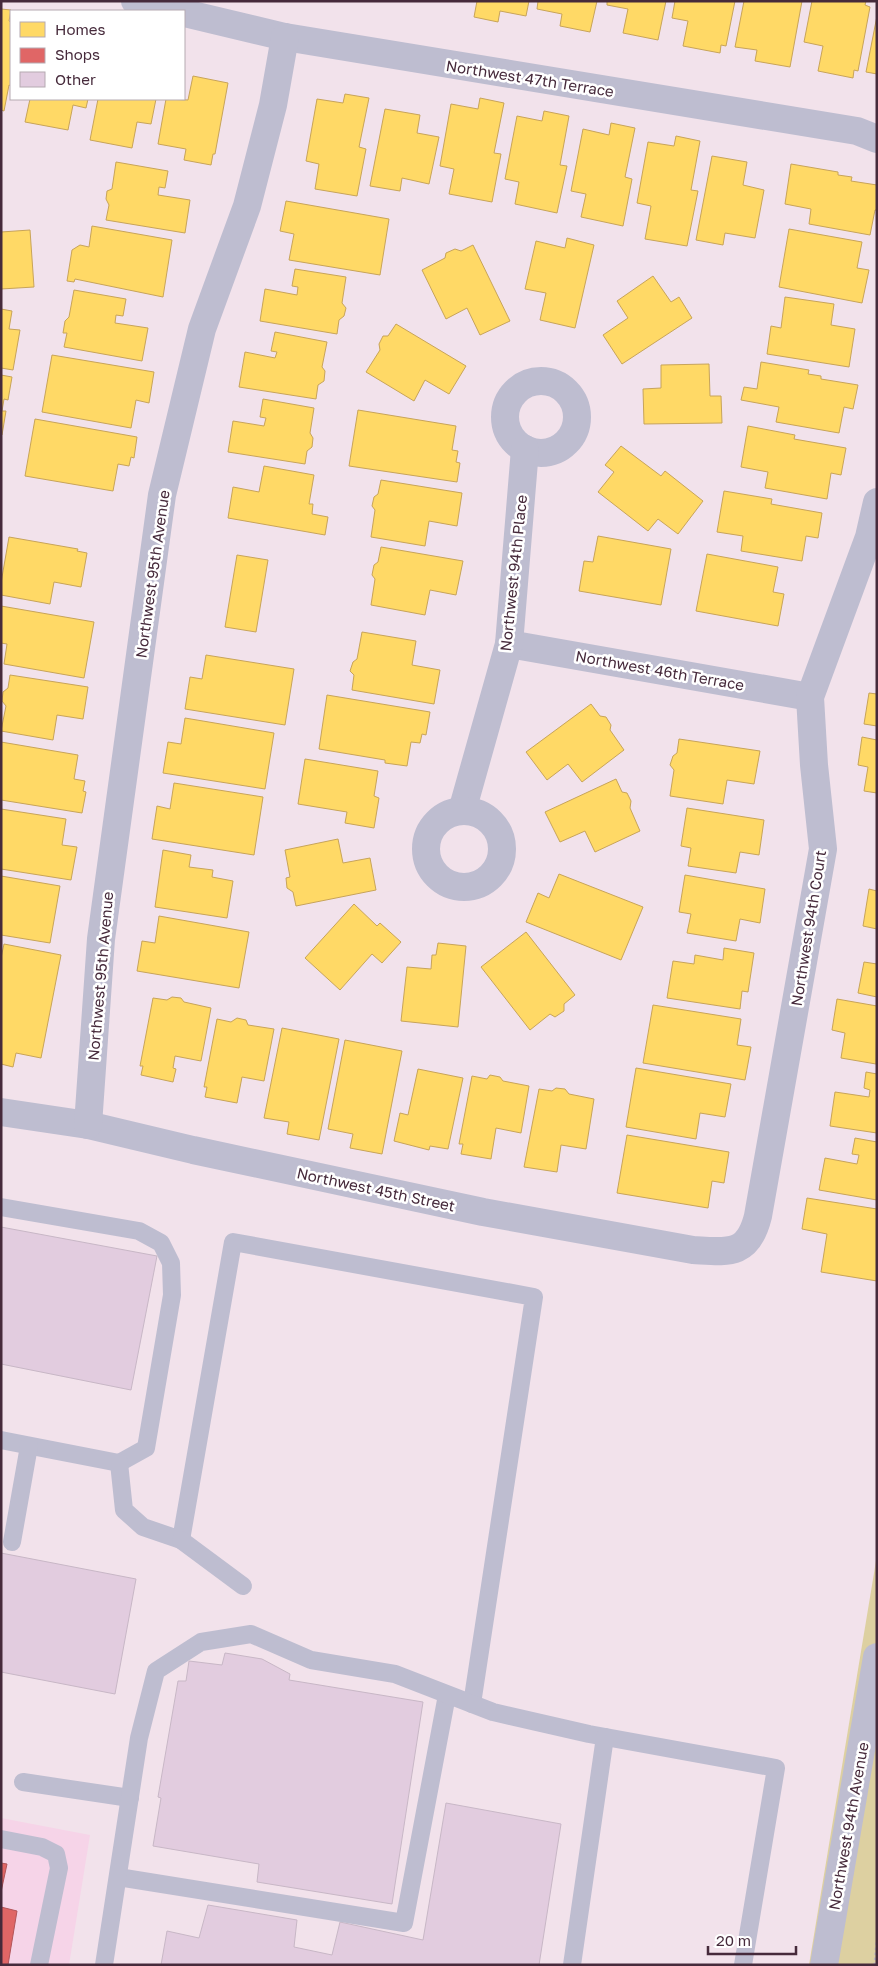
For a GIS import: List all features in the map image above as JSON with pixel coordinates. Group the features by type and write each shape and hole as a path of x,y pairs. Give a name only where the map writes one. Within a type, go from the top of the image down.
{"street":[{"path":"135,1 173,10"},
{"name":"Northwest 47th Terrace","path":"185,13 285,37 857,131 877,139"},
{"name":"Northwest 95th Avenue","path":"88,1125 102,939 162,495 202,329 247,206 273,105 285,37"},
{"name":"Northwest 94th Place","path":"462,811 509,644 525,450"},
{"name":"Northwest 94th Court","path":"748,1239 755,1229 758,1216 823,849 814,764 810,697 869,537 877,502"},
{"name":"Northwest 46th Terrace","path":"509,644 810,697"},
{"name":"Northwest 45th Street","path":"1,1112 88,1125 193,1150 482,1212 692,1250 728,1252 740,1247 748,1239"},
{"name":"Northwest 94th Avenue","path":"824,1965 877,1657"}],"lane":[{"path":"1,1207 139,1231 161,1243 171,1263 172,1296 146,1448 119,1463 1,1440"},
{"path":"181,1540 233,1242 534,1297 472,1704"},
{"path":"12,1542 29,1446"},
{"path":"119,1463 124,1510 143,1527 181,1540 243,1586"},
{"path":"104,1965 139,1738 156,1670 201,1642 252,1634 311,1660 395,1674 493,1712 604,1737 776,1768 743,1965"},
{"path":"118,1877 404,1923 447,1695"},
{"path":"572,1965 604,1737"},
{"path":"23,1782 130,1798"},
{"path":"1,1839 42,1847 56,1854 60,1868 40,1965"}],"path":[{"path":"875,1965 877,1940"}],"shaded area":[{"path":"877,1555 877,1965 809,1965"},
{"path":"1,1818 90,1835 69,1965 1,1965"}],"building: Homes":[{"path":"477,1 529,1 526,16 500,11 498,22 474,17"},
{"path":"538,1 597,1 590,32 560,26 562,14 537,9"},
{"path":"607,1 666,1 658,40 623,33 628,9 607,5"},
{"path":"675,1 735,1 726,46 721,45 720,53 683,46 688,21 672,18"},
{"path":"744,1 802,1 790,67 755,61 757,50 735,47"},
{"path":"812,1 866,1 865,5 870,7 858,71 854,70 853,78 818,71 823,46 804,42"},
{"path":"1,9 11,10 9,21 10,86 4,111 1,110"},
{"path":"877,16 877,74 866,72"},
{"path":"193,76 228,83 215,154 213,154 211,165 184,160 186,149 158,144 166,100 188,100"},
{"path":"345,94 369,98 359,147 366,149 357,196 315,189 319,164 306,161 317,99 343,103"},
{"path":"480,98 504,103 494,153 501,154 492,202 449,194 454,169 440,166 451,104 478,109"},
{"path":"30,100 88,100 86,108 73,105 68,130 25,122"},
{"path":"98,100 156,100 151,124 137,122 132,148 90,140"},
{"path":"385,109 420,115 417,133 439,137 429,184 402,178 400,191 370,186"},
{"path":"544,111 569,116 560,165 567,166 557,213 515,204 519,182 505,179 517,116 542,121"},
{"path":"611,123 635,128 625,177 632,179 623,226 581,217 586,194 571,191 583,129 609,135"},
{"path":"676,136 700,141 691,190 698,191 687,246 645,239 651,206 637,203 648,142 674,146"},
{"path":"712,156 747,162 743,185 764,190 755,238 725,233 723,245 696,240"},
{"path":"116,162 168,171 165,188 159,187 158,195 190,200 185,233 106,220 109,205 106,199 107,191 112,189"},
{"path":"791,164 838,172 838,175 852,177 851,181 877,185 877,210 875,210 870,235 809,224 811,209 785,204"},
{"path":"286,201 389,219 380,275 289,260 294,234 280,231"},
{"path":"92,226 172,240 163,297 75,279 74,282 67,281 72,250 80,245 89,247"},
{"path":"789,229 862,242 857,268 869,270 862,303 779,287"},
{"path":"30,230 34,287 1,289 1,232"},
{"path":"567,238 594,245 575,328 540,320 546,293 525,289 536,241 565,248"},
{"path":"473,245 510,321 480,335 467,308 446,319 422,270 445,258 446,253 455,249 461,251"},
{"path":"295,269 346,277 342,303 346,308 344,316 339,320 337,334 260,321 265,289 297,295 298,287 292,286"},
{"path":"653,276 671,302 679,297 692,318 622,364 603,335 628,318 617,301"},
{"path":"74,290 126,299 123,316 116,315 115,323 148,328 142,361 64,347 67,333 63,333 65,321 69,317"},
{"path":"785,297 834,304 831,325 855,329 849,367 767,354 771,326 781,328"},
{"path":"1,309 12,311 9,329 20,330 13,370 1,368"},
{"path":"396,324 466,366 449,394 425,380 414,401 366,372 380,350 379,344 383,336 388,336"},
{"path":"275,332 327,342 322,367 325,371 324,381 318,385 316,399 239,387 245,352 275,358 277,352 271,351"},
{"path":"52,355 154,372 149,403 136,400 131,428 42,412"},
{"path":"761,362 809,370 808,374 821,376 821,379 858,385 853,409 844,407 839,433 776,422 779,407 741,400 744,387 757,389"},
{"path":"709,364 710,396 721,396 722,423 644,424 643,389 661,388 661,365"},
{"path":"1,375 12,377 8,400 4,399 2,411 6,411 2,435 1,434"},
{"path":"263,399 314,408 310,433 313,438 312,447 307,451 305,464 228,452 233,421 264,426 266,418 260,417"},
{"path":"358,410 456,426 452,450 458,451 456,462 460,463 457,482 349,466"},
{"path":"35,419 137,437 134,458 131,457 129,466 118,464 113,491 25,476"},
{"path":"748,426 795,435 794,439 846,448 841,475 831,473 827,499 765,488 768,472 741,467"},
{"path":"621,446 661,476 665,471 703,501 678,534 658,519 648,531 598,492 614,472 605,465"},
{"path":"264,466 314,475 309,504 313,504 312,514 328,517 325,535 228,518 233,487 259,492"},
{"path":"381,480 462,493 457,526 429,521 425,546 371,537 375,510 372,506 374,497 378,494"},
{"path":"724,491 772,499 771,504 822,513 818,538 806,536 802,561 741,551 743,536 717,532"},
{"path":"598,536 671,549 661,605 579,591 584,561 593,562"},
{"path":"9,537 78,549 77,551 87,553 81,587 54,582 50,604 1,595 1,583"},
{"path":"381,547 463,561 456,595 430,590 425,615 371,605 375,579 372,575 374,565 378,562"},
{"path":"707,554 778,567 773,592 784,594 778,626 696,611"},
{"path":"237,555 268,560 256,632 225,627"},
{"path":"1,606 94,622 84,678 4,664 7,644 1,643"},
{"path":"362,632 416,641 412,665 440,670 434,704 352,690 354,675 350,671 353,662 357,659"},
{"path":"206,655 294,669 285,725 185,709 190,677 202,679"},
{"path":"10,675 88,687 83,719 57,715 53,740 1,731 6,706 2,701 3,692 8,688"},
{"path":"869,693 877,694 877,726 864,724"},
{"path":"327,695 430,712 426,735 422,734 420,743 411,742 407,766 385,763 385,760 319,749"},
{"path":"591,704 600,716 606,717 611,725 610,730 624,750 582,782 568,764 547,780 526,752"},
{"path":"185,718 274,733 265,789 163,773 168,742 181,744"},
{"path":"862,737 877,740 877,793 864,791 868,767 858,765"},
{"path":"679,739 760,751 754,784 727,780 723,804 670,796 674,770 670,765 673,756 677,753"},
{"path":"1,742 78,755 74,779 85,781 83,791 86,792 82,813 1,800"},
{"path":"305,759 378,771 374,796 379,798 374,828 345,823 347,812 298,804"},
{"path":"616,779 622,792 627,793 631,801 630,808 640,831 595,852 585,831 560,842 545,812"},
{"path":"174,783 263,797 254,855 152,839 157,806 170,809"},
{"path":"687,808 764,820 759,855 740,852 736,873 688,866 691,848 681,846"},
{"path":"1,809 66,819 62,845 77,847 71,880 1,869"},
{"path":"338,839 343,863 370,858 376,890 296,906 293,892 287,888 286,878 290,877 285,850"},
{"path":"163,850 191,855 189,867 213,870 212,877 233,881 227,918 155,907"},
{"path":"559,874 643,907 621,960 526,922 538,893 549,898"},
{"path":"685,875 765,889 760,923 740,919 736,941 687,933 691,914 679,912"},
{"path":"1,876 60,886 50,943 1,935"},
{"path":"869,889 877,891 877,929 863,926"},
{"path":"354,904 377,926 380,923 401,942 382,963 372,954 340,990 305,958"},
{"path":"159,916 249,932 239,988 137,971 142,941 155,943"},
{"path":"526,932 575,995 564,1004 564,1011 555,1017 550,1014 530,1030 481,967"},
{"path":"438,943 466,946 458,1027 401,1021 407,967 431,969 432,955 436,955"},
{"path":"4,944 61,955 41,1058 16,1053 13,1067 1,1064 1,958"},
{"path":"724,948 754,953 748,992 742,991 740,1009 667,998 673,961 694,964 695,955 723,960"},
{"path":"864,962 877,964 877,997 858,993"},
{"path":"172,997 181,998 184,1002 211,1008 201,1061 175,1056 173,1068 176,1069 173,1082 141,1075 143,1066 140,1066 153,998 167,1000"},
{"path":"837,999 877,1006 876,1064 841,1058 845,1033 832,1030"},
{"path":"653,1005 741,1019 737,1045 751,1047 745,1080 643,1063"},
{"path":"237,1018 246,1020 248,1025 274,1029 264,1081 242,1077 237,1103 205,1097 207,1087 204,1087 217,1019 231,1022"},
{"path":"282,1028 339,1039 319,1140 287,1134 289,1122 264,1118"},
{"path":"345,1040 402,1051 382,1154 350,1148 353,1134 328,1129"},
{"path":"636,1068 731,1084 725,1117 700,1113 696,1139 626,1127"},
{"path":"418,1069 463,1078 448,1149 430,1146 429,1150 394,1141 400,1113 408,1115"},
{"path":"866,1072 877,1074 877,1133 830,1126 835,1092 869,1097 870,1090 864,1088"},
{"path":"490,1075 500,1077 503,1081 529,1086 521,1133 496,1128 491,1159 461,1154 463,1144 459,1144 472,1076 487,1079"},
{"path":"556,1088 565,1089 569,1094 594,1099 586,1149 561,1145 557,1172 524,1167 539,1089 552,1091"},
{"path":"627,1135 729,1152 724,1183 712,1181 708,1208 617,1193"},
{"path":"855,1138 877,1142 877,1200 819,1190 825,1158 857,1164 859,1155 852,1154"},
{"path":"807,1198 877,1209 877,1281 821,1272 827,1234 802,1229"}],"building: Shops":[{"path":"1,1863 7,1864 1,1892"},
{"path":"1,1907 17,1911 8,1965 1,1965"}],"building: Other":[{"path":"1,1227 157,1256 131,1390 1,1364"},
{"path":"1,1553 136,1579 115,1694 1,1672"},
{"path":"225,1653 262,1659 290,1674 289,1680 423,1702 392,1904 257,1882 259,1864 153,1846 161,1798 158,1797 178,1681 186,1681 189,1661 222,1665"},
{"path":"446,1803 561,1824 539,1965 161,1965 167,1931 199,1938 208,1905 297,1920 294,1947 332,1955 340,1922 423,1940"}]}
